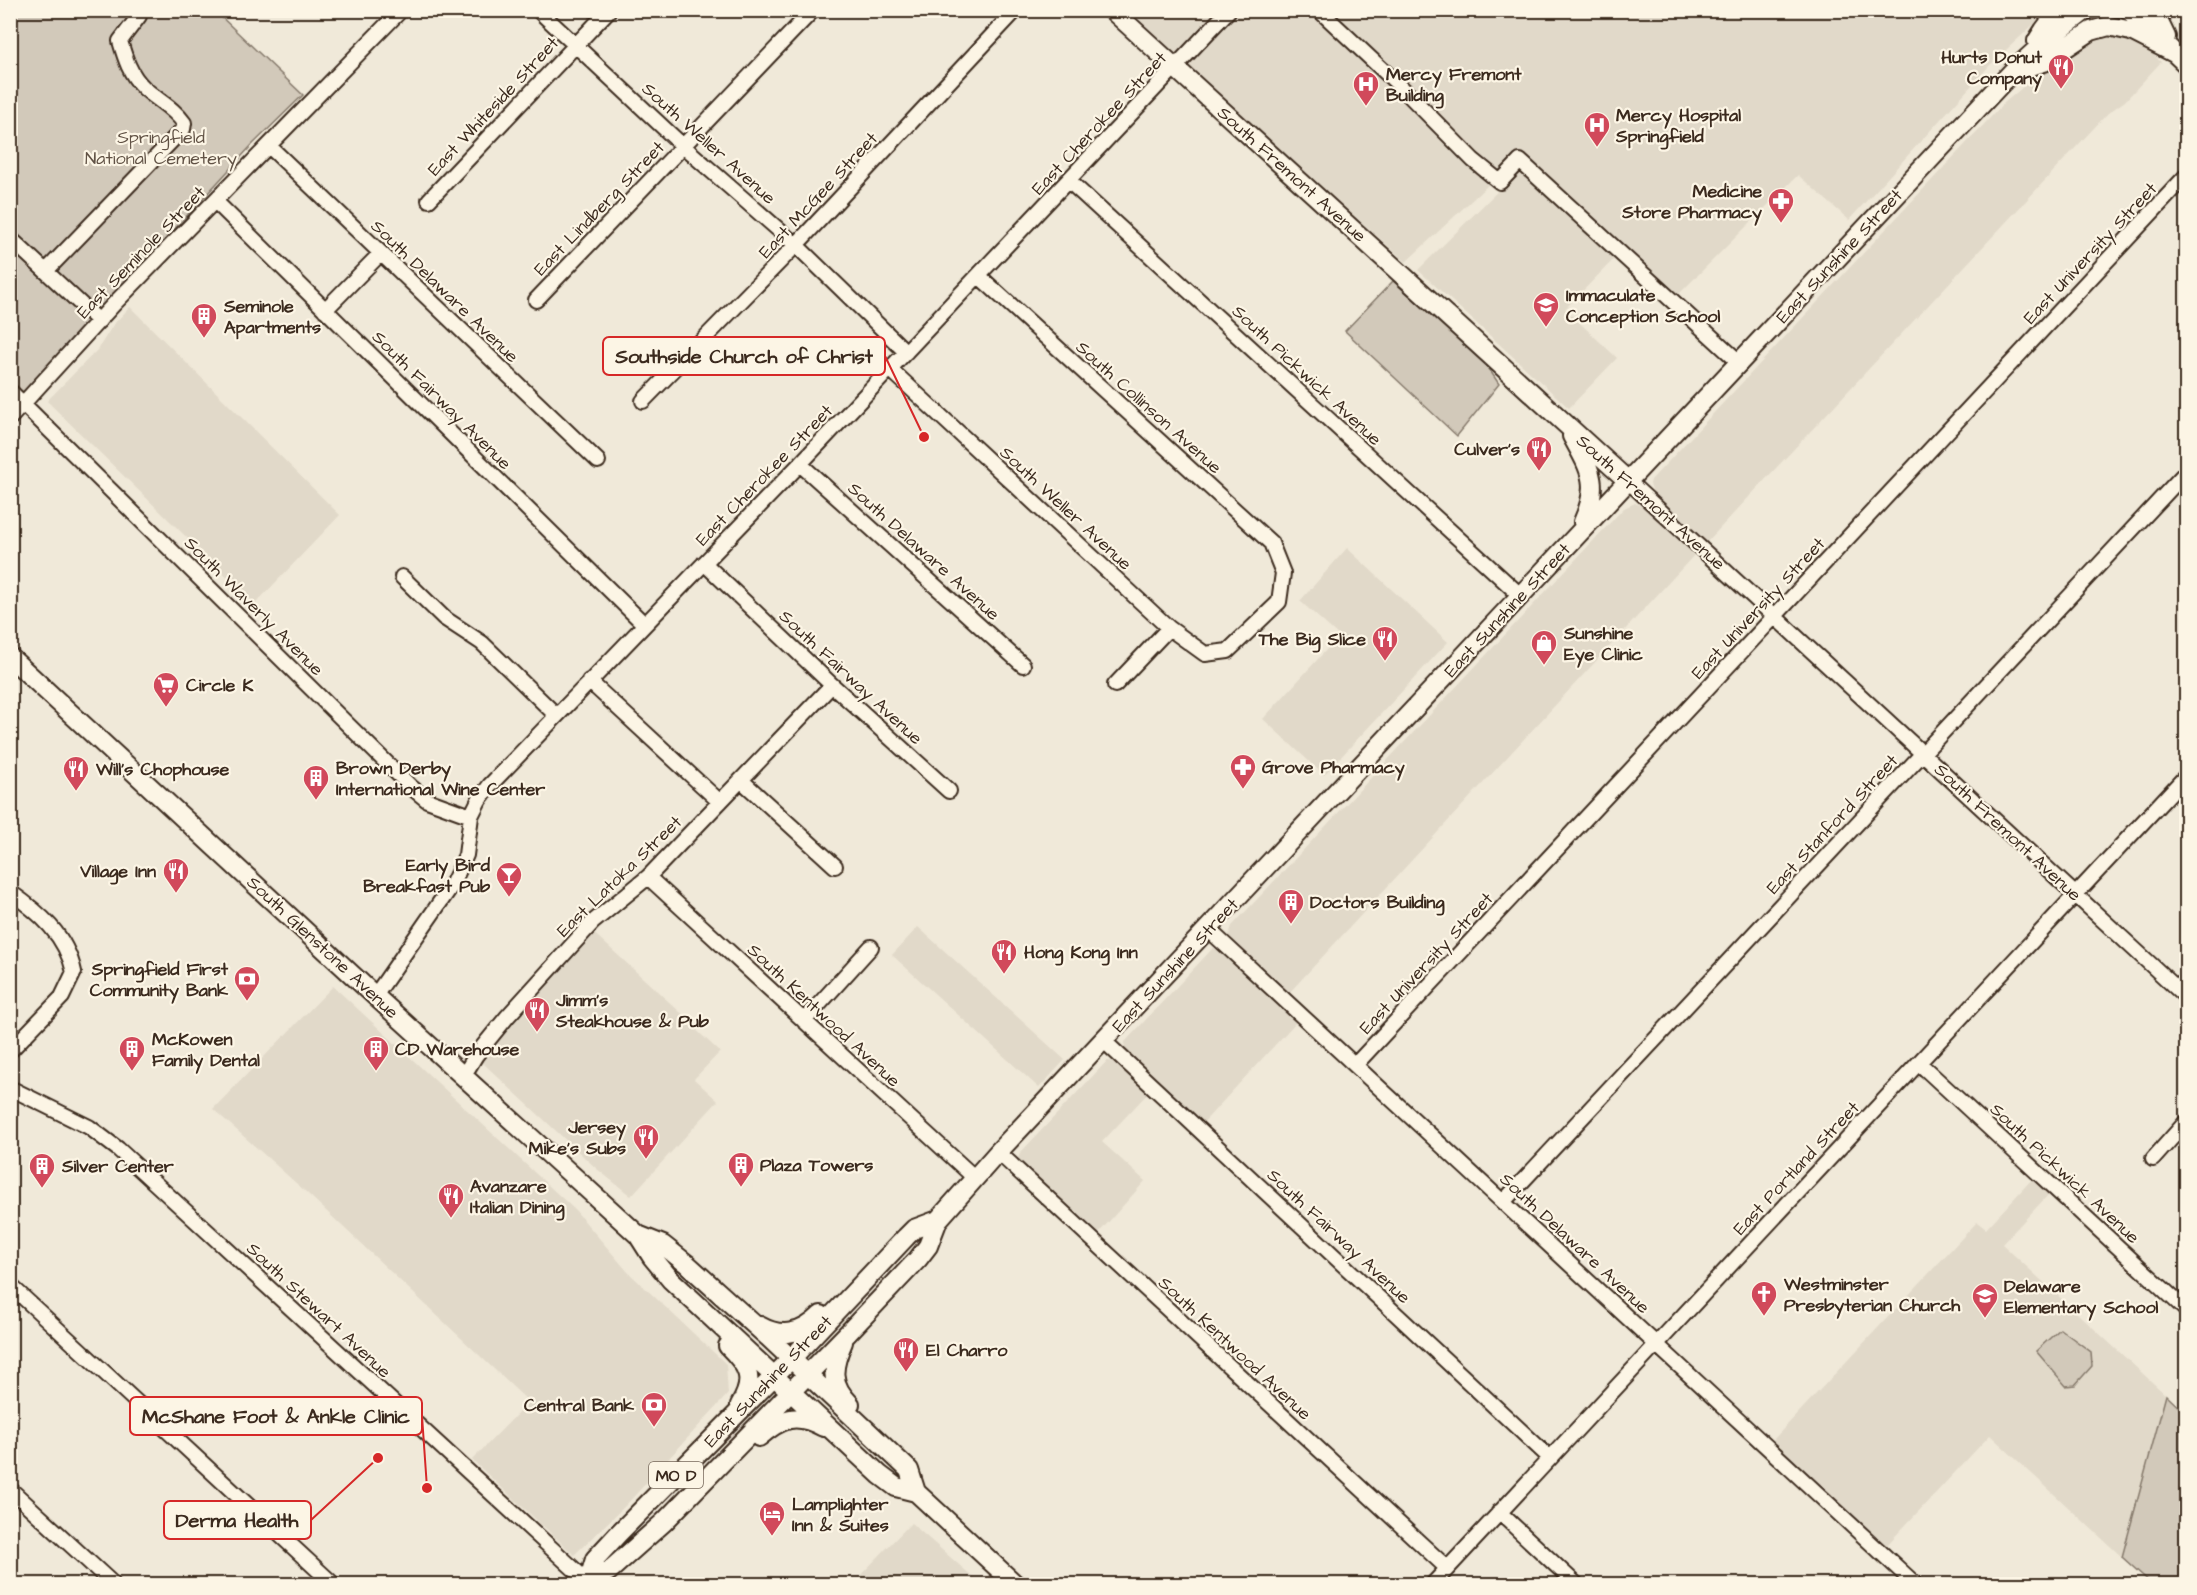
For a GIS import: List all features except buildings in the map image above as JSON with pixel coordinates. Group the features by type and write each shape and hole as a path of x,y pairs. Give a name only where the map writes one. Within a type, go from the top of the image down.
{"main road":[{"name":"South Fremont Avenue","path":"1112,10 1628,481"},
{"path":"2029,56 2059,10"},
{"name":"East Sunshine Street","path":"586,1583 609,1571 664,1522 846,1335 928,1246 938,1220 1208,928 2012,72 2086,10"},
{"path":"2129,10 2181,59"},
{"path":"2153,10 2181,59"},
{"path":"2012,72 2044,62 2091,31 2109,26 2131,31 2181,59"},
{"path":"1566,424 1584,459 1593,483 1593,499 1578,535"},
{"name":"South Glenstone Avenue","path":"10,657 375,996 638,1235 671,1280 880,1475 896,1487 916,1492 1015,1584"},
{"name":"East Sunshine Street","path":"586,1583 595,1559 792,1359 906,1237 914,1229 938,1220"},
{"name":"South Glenstone Avenue","path":"638,1235 663,1245 792,1359 909,1470 916,1492"},
{"path":"749,1320 776,1334 788,1334 806,1328 882,1252 906,1237"},
{"path":"671,1280 681,1300 739,1357 748,1371 746,1394 729,1422"},
{"path":"846,1335 834,1365 837,1388 848,1402 894,1447 900,1461"},
{"path":"664,1522 695,1498 760,1437 780,1422 792,1418 810,1420 839,1437"}],"street":[{"name":"East Seminole Street","path":"10,418 214,201 401,10"},
{"name":"South Weller Avenue","path":"538,10 683,146 796,245 906,352"},
{"name":"East Whiteside Street","path":"429,200 609,10"},
{"name":"East Lindberg Street","path":"536,300 813,10"},
{"name":"East McGee Street","path":"643,401 796,245 1016,10"},
{"name":"East Cherokee Street","path":"375,996 452,885 466,855 471,816 478,800 490,785 800,464 1229,10"},
{"path":"1319,10 1401,87 1473,160 1500,182 1520,161 1739,362"},
{"path":"46,271 183,129 184,123 178,114 142,87 125,60 120,41 139,16 138,11"},
{"name":"South Delaware Avenue","path":"269,146 598,461"},
{"name":"East University Street","path":"1356,1064 2187,176"},
{"name":"South Pickwick Avenue","path":"1069,181 1521,596"},
{"name":"South Fairway Avenue","path":"214,201 644,624"},
{"path":"10,238 99,321"},
{"path":"326,310 380,254"},
{"name":"South Collinson Avenue","path":"979,276 1271,543 1283,573 1279,602 1228,651"},
{"name":"South Weller Avenue","path":"890,369 1169,628 1205,654 1228,651"},
{"name":"South Waverly Avenue","path":"10,391 411,787 427,800 471,816"},
{"name":"South Delaware Avenue","path":"800,464 1023,665"},
{"name":"East Stanford Street","path":"1504,1201 2187,471"},
{"name":"South Fremont Avenue","path":"1628,481 2187,997"},
{"name":"South Fairway Avenue","path":"704,563 832,685 949,791"},
{"path":"402,577 444,618 482,643 556,715"},
{"path":"1115,685 1169,628"},
{"path":"589,681 720,802"},
{"name":"East Latoka Street","path":"464,1075 476,1055 507,1017 593,922 648,878 832,685"},
{"name":"East Portland Street","path":"1432,1584 2187,776"},
{"path":"742,781 835,866"},
{"name":"South Kentwood Avenue","path":"648,878 976,1179"},
{"path":"10,892 53,928 66,946 74,972 62,997 10,1051"},
{"name":"South Delaware Avenue","path":"1208,928 1915,1584"},
{"path":"804,1021 871,946"},
{"name":"South Fairway Avenue","path":"1104,1041 1550,1458"},
{"name":"South Pickwick Avenue","path":"1919,1063 2187,1310"},
{"name":"South Stewart Avenue","path":"10,1088 89,1127 120,1150 586,1583"},
{"path":"2153,1159 2187,1122"},
{"name":"South Kentwood Avenue","path":"999,1153 1447,1568"},
{"path":"10,1285 333,1584"},
{"path":"10,1489 113,1584"},
{"path":"1499,1512 1576,1584"}],"shaded area":[{"name":"Mercy Hospital Springfield","path":"1126,11 2048,11 1991,64 1849,220 1798,175 1678,295 1522,153 1406,262"},
{"path":"2108,30 2138,40 2161,62 2125,101 2108,113 1706,543 1654,495 1651,480 2004,103 2059,57"},
{"path":"1518,171 1614,259 1565,309 1617,358 1569,408 1418,270"},
{"path":"130,307 340,515 255,604 47,401 98,349 113,325"},
{"path":"1635,503 1650,510 1696,553 1289,993 1231,939 1229,935 1232,926 1624,508"},
{"path":"1347,548 1448,642 1324,775 1263,719 1339,636 1300,601"},
{"path":"586,926 691,1022 691,1025 720,1052 694,1079 718,1101 631,1196 597,1169 471,1052"},
{"path":"918,927 1065,1060 1039,1088 892,955"},
{"path":"1213,948 1225,952 1298,1020 1202,1124 1126,1053 1124,1043"},
{"path":"333,986 575,1210 628,1272 726,1364 728,1394 625,1506 574,1555 472,1460 529,1402 306,1192 213,1109"},
{"path":"1107,1061 1118,1065 1149,1092 1102,1142 1145,1181 1097,1235 1018,1159 1020,1153"},
{"name":"Delaware Elementary School","path":"2033,1178 2049,1194 2002,1244 2166,1395 2122,1557 1990,1435 1886,1546 1773,1440 1977,1222 1986,1229"},
{"path":"911,1523 981,1584 852,1584"}],"green space":[{"name":"Springfield National Cemetery","path":"11,11 215,11 303,95 252,145 11,407"},
{"path":"1393,281 1483,360 1499,384 1457,436 1345,331"},
{"path":"2060,1329 2091,1352 2092,1366 2075,1385 2066,1386 2036,1351"},
{"path":"2166,1395 2186,1414 2185,1584 2152,1584 2122,1557"}],"place":[{"name":"Hurts Donut Company","path":"2061,90"},
{"name":"Mercy Fremont Building","path":"1366,107"},
{"name":"Mercy Hospital Springfield","path":"1597,148"},
{"name":"Medicine Store Pharmacy","path":"1781,224"},
{"name":"Immaculate Conception School","path":"1546,328"},
{"name":"Seminole Apartments","path":"204,339"},
{"name":"Southside Church of Christ","path":"924,437"},
{"name":"Culver's","path":"1539,472"},
{"name":"The Big Slice","path":"1385,662"},
{"name":"Sunshine Eye Clinic","path":"1544,666"},
{"name":"Circle K","path":"166,708"},
{"name":"Grove Pharmacy","path":"1243,790"},
{"name":"Will's Chophouse","path":"76,792"},
{"name":"Brown Derby International Wine Center","path":"316,801"},
{"name":"Village Inn","path":"176,894"},
{"name":"Early Bird Breakfast Pub","path":"509,898"},
{"name":"Doctors Building","path":"1291,925"},
{"name":"Hong Kong Inn","path":"1004,975"},
{"name":"Springfield First Community Bank","path":"247,1002"},
{"name":"Jimm's Steakhouse & Pub","path":"537,1033"},
{"name":"McKowen Family Dental","path":"132,1072"},
{"name":"CD Warehouse","path":"376,1072"},
{"name":"Jersey Mike's Subs","path":"646,1160"},
{"name":"Plaza Towers","path":"741,1188"},
{"name":"Silver Center","path":"42,1189"},
{"name":"Avanzare Italian Dining","path":"451,1219"},
{"name":"Westminster Presbyterian Church","path":"1764,1317"},
{"name":"Delaware Elementary School","path":"1985,1319"},
{"name":"El Charro","path":"906,1373"},
{"name":"Central Bank","path":"654,1428"},
{"name":"Derma Health","path":"378,1458"},
{"name":"McShane Foot & Ankle Clinic","path":"427,1488"},
{"name":"Lamplighter Inn & Suites","path":"772,1537"}]}
